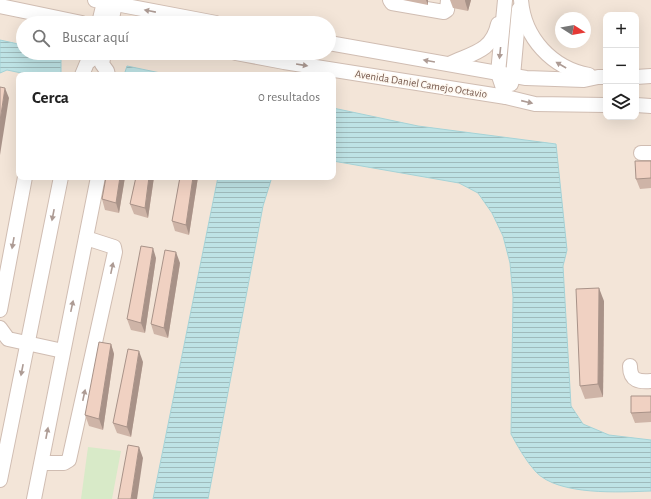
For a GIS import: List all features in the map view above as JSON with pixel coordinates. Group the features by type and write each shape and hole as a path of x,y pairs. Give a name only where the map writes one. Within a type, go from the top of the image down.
{"street":[{"path":"390,0 392,3 444,12 446,11 448,0"},
{"path":"449,64 488,46 496,34 504,0"},
{"path":"504,0 498,73 506,97"},
{"path":"506,97 514,76 521,0"},
{"path":"521,0 522,12 530,32 542,50 558,63 577,73 602,77"},
{"path":"101,16 105,2"},
{"path":"105,2 109,16"},
{"path":"105,2 179,16"},
{"path":"0,6 48,16"},
{"name":"Avenida Daniel Camejo Octavio","path":"336,44 526,78 584,80 602,77"},
{"path":"83,72 87,63 91,60"},
{"path":"103,60 102,64 108,72"},
{"name":"Avenida Daniel Camejo Octavio","path":"273,60 506,97 534,104 603,105"},
{"path":"639,76 651,76"},
{"path":"639,105 651,106"},
{"path":"0,310 24,180"},
{"path":"0,480 60,180"},
{"path":"34,499 97,180"},
{"path":"42,463 64,463 69,460 115,252 114,247 86,238"},
{"path":"0,328 8,339 63,351"},
{"path":"630,366 630,373 634,379 641,381 651,380"}],"shaded area":[{"path":"0,0 651,0 651,499 0,499"}],"green space":[{"path":"88,447 121,451 112,499 81,499"}],"water":[{"path":"0,40 16,43 16,60 61,60 61,72 17,72 7,70 0,73"},
{"path":"127,66 156,72 125,72"},
{"path":"336,109 418,126 556,144 567,250 563,266 571,406 583,424 609,435 651,440 651,491 590,491 559,485 546,480 536,472 522,454 511,434 513,297 510,263 503,236 492,213 478,193 459,183 336,162"},
{"path":"217,180 271,180 263,206 208,499 153,499"}],"building":[{"path":"0,87 5,88 0,121"},
{"path":"635,161 651,161 651,178 636,179"},
{"path":"105,180 120,180 116,203 102,199"},
{"path":"135,180 149,180 145,208 130,204"},
{"path":"179,180 193,180 186,225 172,221"},
{"path":"141,246 153,248 141,323 127,319"},
{"path":"165,250 176,252 164,328 151,324"},
{"path":"599,288 598,384 580,386 576,289"},
{"path":"99,342 111,344 99,419 85,415"},
{"path":"128,349 139,351 127,427 113,423"},
{"path":"631,396 651,396 651,412 631,413"},
{"path":"128,445 139,447 131,499 118,499"}]}
